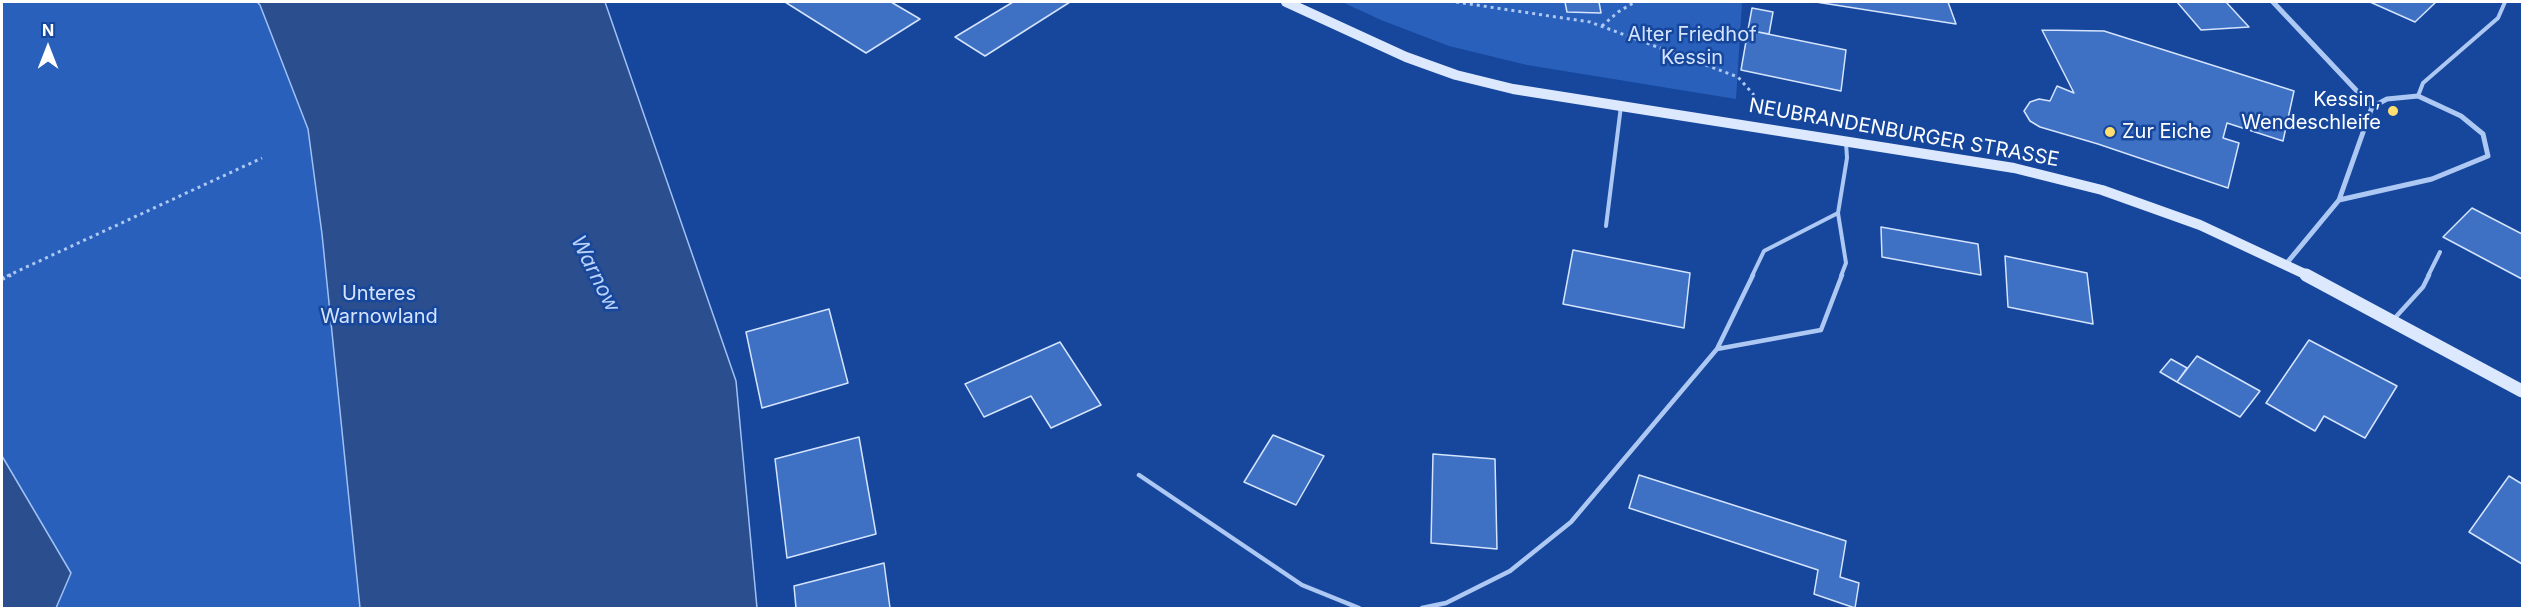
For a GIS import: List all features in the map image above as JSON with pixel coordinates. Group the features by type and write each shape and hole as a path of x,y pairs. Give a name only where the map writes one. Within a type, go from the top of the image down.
{"main road":[{"name":"NEUBRANDENBURGER STRASSE","path":"1286,2 1406,57 1456,75 1513,89 2014,168 2102,190 2200,225 2286,264 2523,391"}],"street":[{"path":"2273,2 2372,107"},
{"path":"2286,264 2339,200 2372,107 2387,99 2418,96 2461,116 2483,134 2488,156 2432,179 2339,200"}],"lane":[{"path":"2418,96 2423,83 2498,18 2505,2"},
{"path":"1606,226 1621,106"},
{"path":"1717,350 1821,330 1846,263 1838,213 1847,158 1845,140"},
{"path":"1422,609 1446,603 1510,571 1571,522 1717,350 1764,251 1838,213"},
{"path":"2393,320 2423,287 2440,252"},
{"path":"1140,475 1302,585 1359,609"}],"path":[{"path":"1456,2 1590,22 1738,77 1784,130"},
{"path":"1602,26 1618,12 1635,2"},
{"path":"2,279 262,158"}],"green space":[{"name":"Unteres Warnowland","path":"2,2 605,2 736,381 757,608 2,608"},
{"name":"Alter Friedhof Kessin","path":"1342,2 1742,2 1736,99 1527,65 1449,46 1381,20"}],"water":[{"name":"Warnow","path":"257,2 605,2 736,381 757,608 360,608 322,234 308,129"},
{"path":"2,456 71,573 56,608 2,608"}],"building":[{"path":"785,2 891,2 920,19 866,53"},
{"path":"1013,2 1070,2 985,56 955,37"},
{"path":"1565,2 1599,2 1601,13 1567,12"},
{"path":"1816,2 1948,2 1956,24"},
{"path":"2177,2 2226,2 2249,27 2201,30"},
{"path":"2370,2 2436,2 2415,22"},
{"path":"1752,8 1773,12 1769,34 1748,30"},
{"path":"1748,30 1846,50 1841,91 1741,70"},
{"path":"2042,30 2104,31 2294,91 2283,141 2227,123 2223,138 2239,143 2228,188 2040,127 2030,121 2024,111 2030,102 2039,99 2050,101 2057,86 2074,93"},
{"path":"2472,208 2522,234 2522,279 2443,237"},
{"path":"1881,227 1978,244 1981,275 1882,257"},
{"path":"1573,250 1690,273 1684,328 1563,304"},
{"path":"2005,256 2087,273 2093,324 2008,307"},
{"path":"829,309 848,383 762,408 746,332"},
{"path":"2309,340 2397,386 2365,438 2324,416 2315,431 2266,403"},
{"path":"1060,342 1101,405 1051,428 1031,396 984,417 965,384"},
{"path":"2197,356 2260,391 2240,417 2177,382"},
{"path":"2171,359 2187,368 2177,382 2160,372"},
{"path":"1273,435 1324,456 1296,505 1244,482"},
{"path":"859,437 876,534 787,558 775,459"},
{"path":"1433,454 1495,459 1497,549 1431,543"},
{"path":"1639,475 1846,541 1840,577 1859,583 1855,608 1814,594 1818,570 1629,508"},
{"path":"2509,476 2522,484 2522,564 2469,532"},
{"path":"884,563 890,608 796,608 794,586"}],"place":[{"name":"Kessin, Wendeschleife","path":"2393,111"},
{"name":"Zur Eiche","path":"2110,132"}]}
